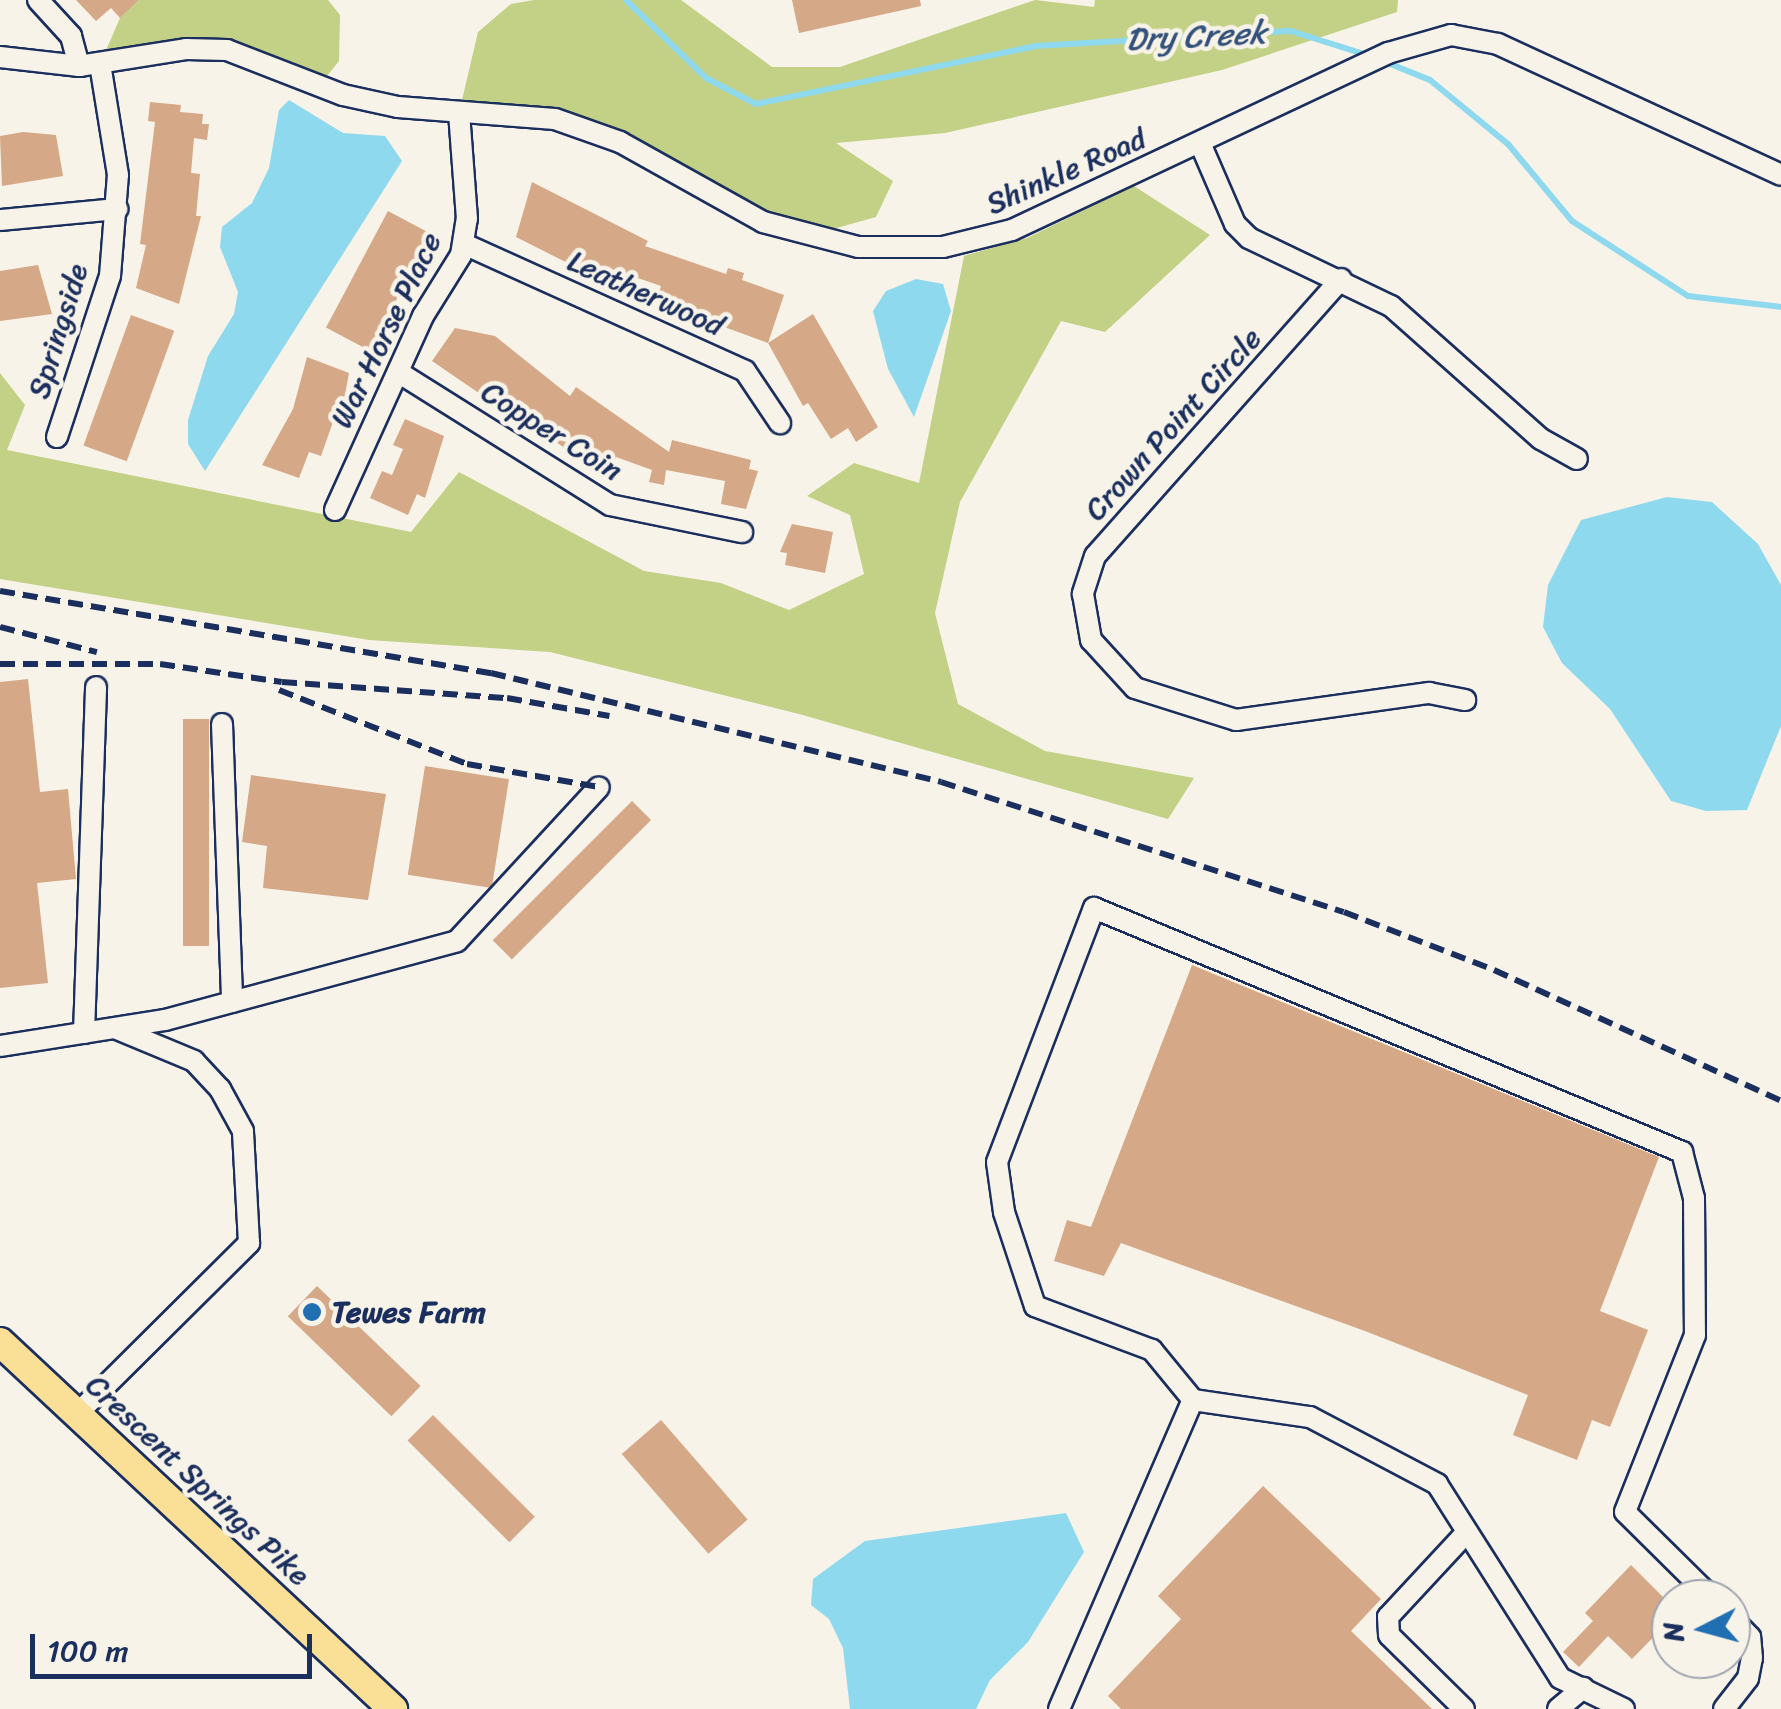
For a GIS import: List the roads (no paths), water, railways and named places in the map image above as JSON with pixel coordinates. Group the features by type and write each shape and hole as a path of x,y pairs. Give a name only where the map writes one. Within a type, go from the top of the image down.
{"main road":[{"name":"Crescent Springs Pike","path":"0,1342 393,1709"}],"street":[{"name":"Springside","path":"38,0 71,36 90,65 118,175 107,288 57,437"},
{"name":"Shinkle Road","path":"0,57 90,65 186,49 227,50 343,95 573,124 620,142 763,222 858,248 982,240 1200,143 1388,53 1450,35 1498,44 1781,175"},
{"name":"War Horse Place","path":"335,510 398,372 464,244 459,112"},
{"path":"1200,143 1235,224 1249,238 1341,278 1391,306 1529,429 1576,459"},
{"path":"0,220 117,209"},
{"name":"Leatherwood","path":"464,244 745,371 780,423"},
{"name":"Crown Point Circle","path":"1341,278 1095,556 1083,594 1091,640 1135,688 1236,720 1428,693 1465,700"},
{"name":"Copper Coin","path":"398,372 610,505 742,532"},
{"path":"84,1033 96,688"},
{"path":"222,724 232,1002"},
{"path":"0,1046 165,1020 457,941 600,787"},
{"path":"1624,1709 1560,1678 1436,1484 1310,1417 1193,1400 1152,1350 1035,1306 1004,1212 996,1162 1094,908 1682,1152 1694,1198 1695,1335 1625,1512 1692,1579"},
{"path":"78,1412 250,1243 243,1132 220,1088 194,1061 116,1028"},
{"path":"1059,1709 1193,1400"},
{"path":"1464,1709 1388,1635 1388,1617 1467,1532"},
{"path":"1724,1709 1747,1679"},
{"path":"1558,1709 1584,1688"}],"water":[{"path":"289,100 343,133 385,136 402,161 205,471 188,444 188,420 208,356 234,314 238,292 220,247 222,227 252,203 269,168 279,110"},
{"path":"916,279 943,284 951,311 914,417 888,369 873,311 886,291"},
{"path":"1667,497 1712,502 1758,544 1781,585 1781,726 1747,810 1706,811 1671,801 1610,709 1562,663 1543,627 1548,585 1581,520"},
{"path":"1066,1513 1084,1552 1028,1642 990,1680 976,1709 850,1709 843,1648 829,1619 811,1605 813,1579 865,1541"}],"waterway":[{"name":"Dry Creek","path":"626,0 706,78 756,104 1035,46 1291,31 1367,55"},
{"name":"Dry Creek","path":"1383,61 1430,80 1508,144 1572,221 1688,296 1781,307"}],"railway":[{"path":"0,591 491,673 941,782 1344,912 1494,970 1781,1101"},
{"path":"0,627 97,652"},
{"path":"0,664 160,664 282,682 507,698 609,716"},
{"path":"279,690 467,764 599,787"}],"place":[{"name":"Tewes Farm","path":"312,1312"}]}
